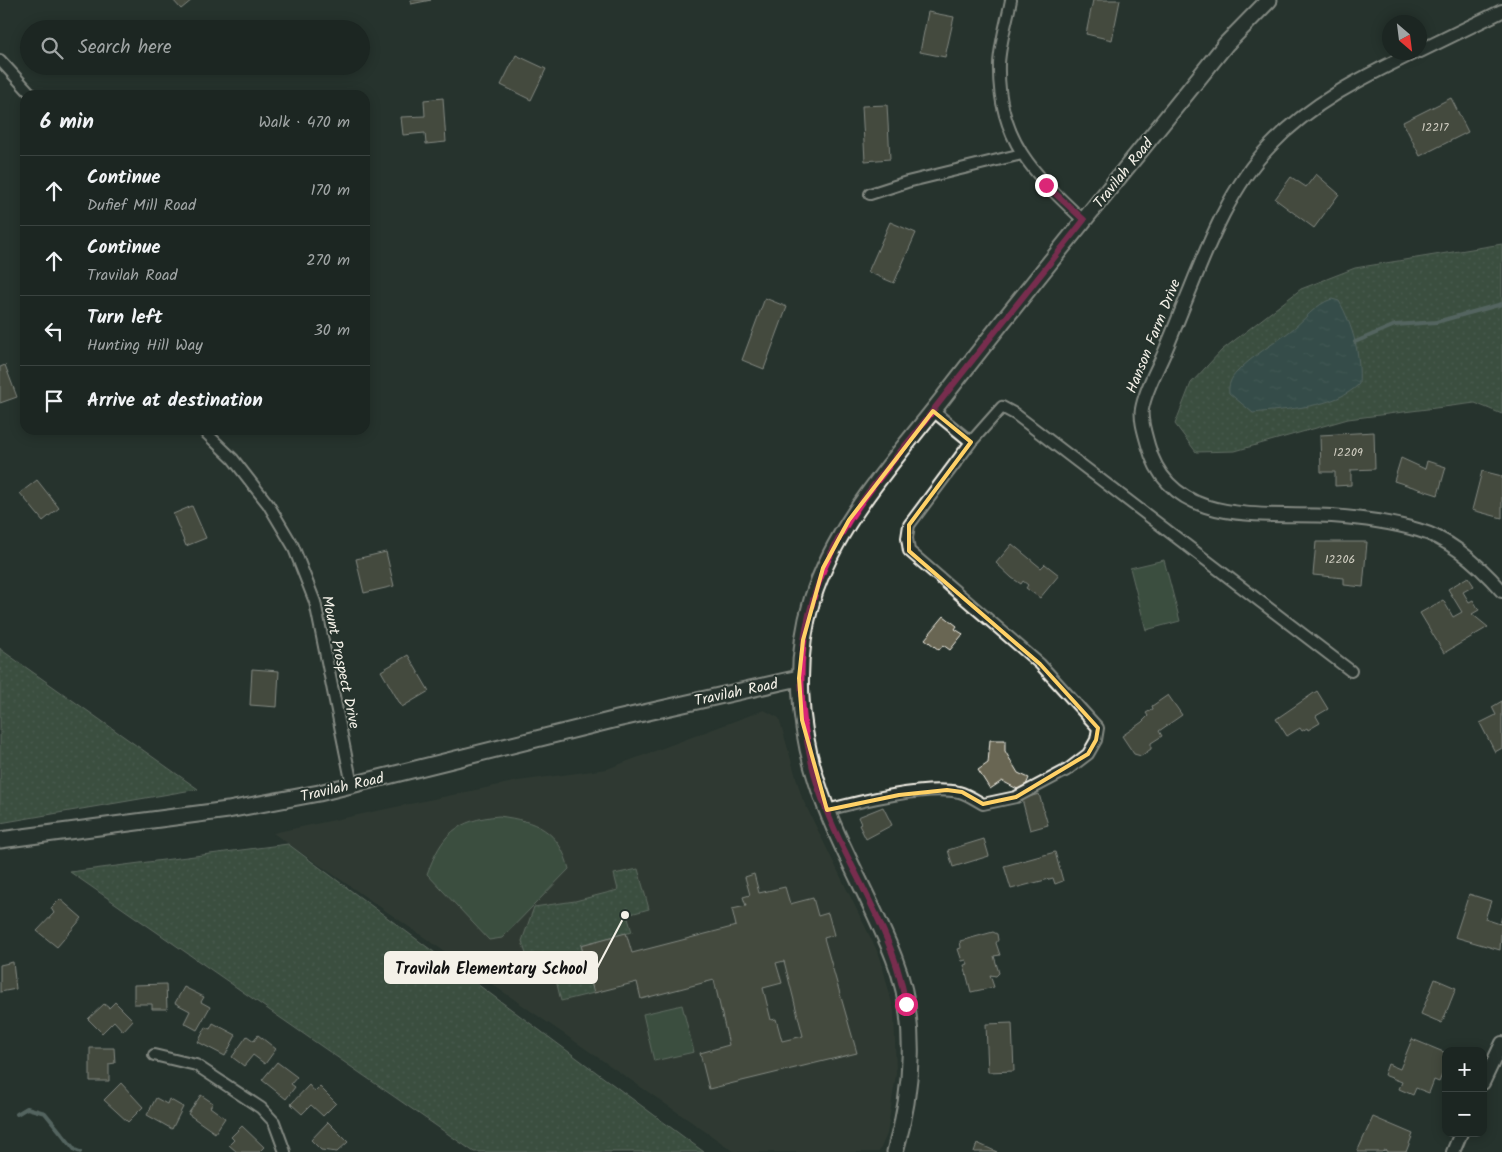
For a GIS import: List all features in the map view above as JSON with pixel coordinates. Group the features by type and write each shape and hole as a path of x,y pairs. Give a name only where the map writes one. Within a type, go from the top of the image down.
{"main road":[{"name":"Travilah Road","path":"0,840 228,810 352,785 617,719 800,678 807,621 824,568 849,520 1084,220 1226,44 1269,0"},
{"path":"800,678 802,720 816,780 827,810 895,960 906,1004 910,1040 909,1078 906,1114 895,1152"}],"street":[{"path":"1011,0 999,63 1001,100 1007,126 1022,154 1046,185 1084,220"},
{"path":"1427,48 1502,11"},
{"path":"0,60 27,90"},
{"name":"Hanson Farm Drive","path":"1399,60 1369,74 1299,118 1268,147 1250,171 1230,201 1206,252 1166,351 1148,387 1141,411 1151,456 1169,484 1186,498 1213,510 1256,515 1331,516 1376,521 1420,530 1454,547 1502,590"},
{"path":"870,194 907,182 1022,154"},
{"path":"827,810 899,795 939,791 962,792 983,804 1016,797 1067,770 1088,754 1096,740 1098,728 1040,664 909,551 907,538 909,525 971,442 1002,407 1015,414 1352,671"},
{"path":"933,411 971,442"},
{"name":"Mount Prospect Drive","path":"208,435 233,460 268,504 293,546 315,602 352,785"},
{"path":"1487,1075 1502,1043"},
{"path":"154,1055 196,1065 261,1108 274,1122 285,1152"},
{"path":"1452,1152 1458,1137"}],"highlighted area":[{"path":"933,411 971,442 909,525 909,551 1040,664 1098,728 1096,740 1088,754 1016,797 983,804 962,792 947,790 899,795 827,810 802,720 799,678 803,640 823,568 849,520"}],"shaded area":[{"path":"764,710 779,718 802,798 880,957 894,1011 896,1074 887,1134 879,1152 735,1152 273,833 518,781 607,769"}],"green space":[{"path":"1502,244 1502,414 1475,403 1348,419 1235,451 1196,452 1175,424 1191,383 1222,350 1301,289 1355,268"},
{"path":"1164,560 1180,621 1146,630 1130,568"},
{"path":"0,649 198,789 0,823"},
{"path":"499,816 535,825 552,836 565,856 569,869 502,938 489,940 427,874 439,849 452,832 472,821"},
{"path":"288,844 704,1152 474,1152 70,872"},
{"path":"638,869 649,909 627,915 632,932 581,945 594,993 561,1001 550,955 534,958 526,954 522,941 534,907 575,901 618,890 614,874"},
{"path":"682,1005 694,1052 654,1061 643,1014"}],"water":[{"path":"1332,299 1339,301 1352,331 1359,363 1359,384 1349,392 1324,403 1253,413 1229,393 1232,379 1243,366 1289,332 1320,305"}],"building":[{"path":"173,0 192,0 181,9"},
{"path":"411,0 431,0 411,4"},
{"path":"1093,0 1120,0 1112,40 1086,34"},
{"path":"928,12 954,17 945,57 920,52"},
{"path":"516,55 546,69 531,100 501,85"},
{"path":"443,98 446,142 426,144 425,133 403,135 401,117 425,116 424,100"},
{"path":"1451,98 1468,132 1420,156 1403,122"},
{"path":"887,105 890,159 865,161 862,106"},
{"path":"1316,174 1339,194 1314,228 1275,199 1291,177 1306,187"},
{"path":"890,222 916,233 894,283 868,272"},
{"path":"765,298 787,307 764,369 742,360"},
{"path":"5,365 17,397 0,403 0,367"},
{"path":"1374,432 1375,469 1351,470 1351,485 1335,486 1335,472 1321,472 1320,435"},
{"path":"1401,458 1425,469 1427,461 1446,467 1438,495 1394,481"},
{"path":"1482,471 1502,476 1502,518 1472,510"},
{"path":"37,480 59,508 43,521 20,493"},
{"path":"192,506 206,538 186,546 173,514"},
{"path":"1316,542 1367,542 1363,587 1344,585 1344,578 1313,575"},
{"path":"1012,544 1041,568 1045,564 1059,575 1040,598 1026,588 1028,585 1023,581 1021,584 1012,578 996,563"},
{"path":"386,552 394,586 364,593 356,559"},
{"path":"1468,577 1474,586 1463,592 1469,602 1473,600 1479,610 1472,614 1488,627 1444,653 1420,613 1443,600 1453,617 1462,612 1448,589"},
{"path":"944,616 957,626 955,629 963,634 950,650 943,645 939,650 925,639"},
{"path":"408,655 429,691 402,707 381,671"},
{"path":"252,669 279,671 277,707 250,705"},
{"path":"1317,691 1328,709 1316,716 1320,723 1308,730 1307,728 1302,731 1300,728 1287,736 1276,719"},
{"path":"1168,695 1182,715 1159,731 1162,736 1151,743 1151,749 1141,756 1134,754 1122,736 1142,722 1148,716 1146,713 1153,709 1152,706"},
{"path":"1502,701 1502,748 1495,752 1480,723 1496,715 1492,707"},
{"path":"990,740 1005,740 1005,751 1018,773 1029,778 1023,792 1002,781 990,789 978,770 988,763"},
{"path":"1039,794 1048,825 1030,830 1022,799"},
{"path":"883,807 892,825 866,839 859,825 861,824 858,817"},
{"path":"984,839 989,856 953,867 948,850"},
{"path":"1055,852 1063,881 1055,884 1053,878 1011,889 1004,866"},
{"path":"754,874 759,893 785,887 790,904 813,898 818,916 828,913 834,935 824,938 857,1053 709,1089 700,1053 729,1045 714,980 641,999 637,982 594,993 581,945 626,933 632,953 736,926 732,909 746,906 743,897 750,895 745,877","holes":["784,961 803,1036 782,1041 776,1019 771,1020 763,988 782,983 776,963"]},
{"path":"1469,894 1491,901 1485,919 1500,924 1502,917 1500,950 1455,937"},
{"path":"60,899 82,918 57,947 37,931 54,913 51,908"},
{"path":"993,932 997,934 998,940 996,943 1000,955 994,956 999,973 996,976 990,975 994,987 971,992 964,965 968,964 966,960 962,961 958,949 961,948 960,941"},
{"path":"13,962 16,989 0,992 0,965"},
{"path":"1435,979 1456,988 1442,1023 1421,1014"},
{"path":"166,984 167,1009 152,1009 152,1004 134,1004 134,985"},
{"path":"184,987 204,997 201,1002 210,1007 197,1030 184,1023 190,1011 175,1003"},
{"path":"115,1002 133,1020 123,1031 114,1021 102,1033 88,1019 104,1004 109,1008"},
{"path":"213,1023 236,1035 225,1056 198,1042 206,1027 210,1029"},
{"path":"1012,1023 1014,1071 988,1072 986,1024"},
{"path":"258,1035 276,1049 265,1064 253,1055 244,1066 232,1057 247,1036 254,1041"},
{"path":"1412,1039 1442,1051 1442,1075 1439,1082 1434,1080 1429,1093 1416,1088 1413,1095 1399,1089 1402,1082 1384,1075 1388,1064 1400,1069"},
{"path":"90,1048 114,1048 115,1063 109,1064 109,1081 90,1081"},
{"path":"277,1062 297,1077 291,1084 295,1087 286,1099 262,1080"},
{"path":"121,1083 143,1107 128,1122 104,1100"},
{"path":"309,1085 315,1092 320,1087 336,1103 323,1116 311,1105 302,1114 291,1104"},
{"path":"201,1095 213,1103 210,1107 225,1118 215,1133 188,1114"},
{"path":"156,1098 167,1104 169,1099 183,1107 172,1129 147,1115"},
{"path":"1373,1117 1413,1134 1406,1152 1389,1152 1384,1150 1382,1152 1357,1152"},
{"path":"328,1122 348,1142 337,1152 321,1150 311,1140"},
{"path":"242,1126 264,1147 259,1152 237,1152 229,1145 234,1140 231,1137"},
{"path":"977,1143 997,1152 974,1152"}],"waterway":[{"path":"1355,342 1395,325 1436,322 1502,304"},
{"path":"17,1114 27,1108 45,1113 75,1150 80,1152"}],"place":[{"name":"Travilah Elementary School","path":"625,915"}],"route":[{"path":"906,1004 895,960 829,816 816,780 802,720 800,678 803,640 811,602 824,568 849,520 1084,220 1046,185"}]}
